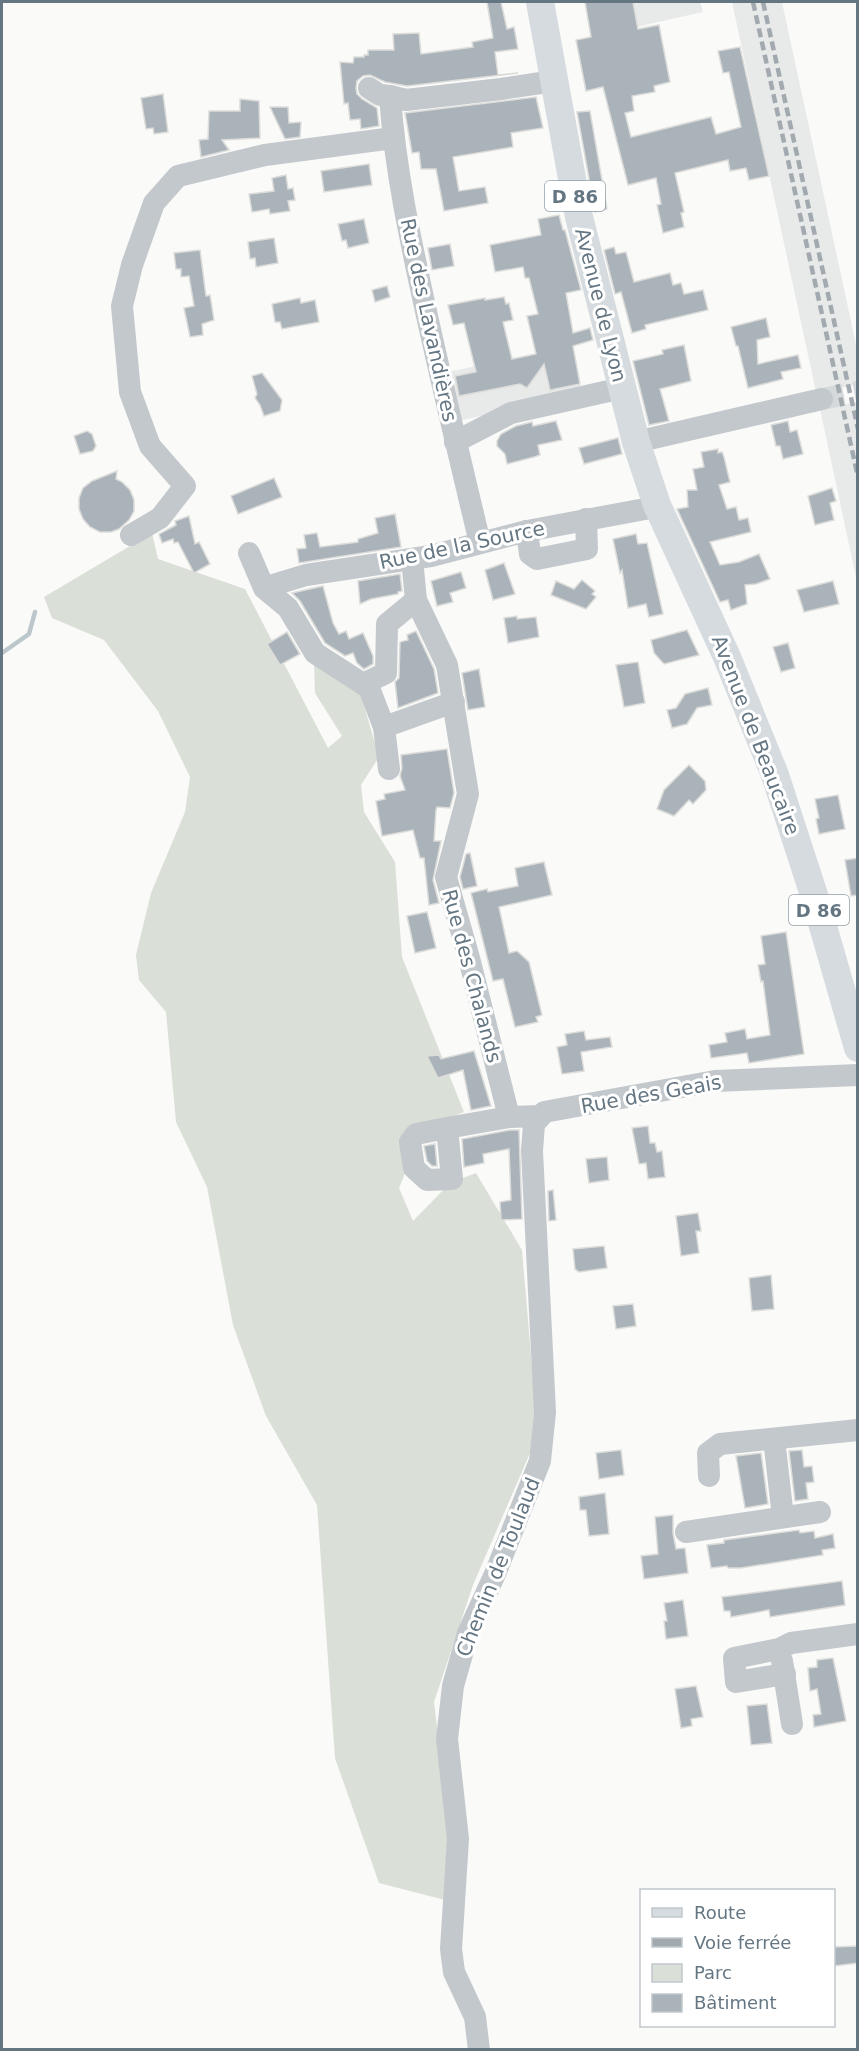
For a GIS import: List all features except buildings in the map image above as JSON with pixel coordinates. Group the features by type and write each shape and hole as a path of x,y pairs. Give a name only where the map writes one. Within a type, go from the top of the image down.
{"main road":[{"name":"Avenue de Lyon","path":"540,2 579,217 635,436"},
{"name":"Avenue de Beaucaire","path":"635,436 657,505 728,657 775,775 814,895 858,1048"}],"street":[{"name":"Rue des Lavandières","path":"480,543 409,234 393,138 380,92 406,100 554,81"},
{"path":"131,535 160,518 185,486 150,446 130,392 122,306 132,265 154,203 178,176 188,173 265,155 393,138"},
{"path":"455,442 511,413 622,388"},
{"path":"635,436 822,399"},
{"name":"Rue de la Source","path":"268,590 273,585 306,575 468,548 527,531 657,505"},
{"path":"527,531 530,554 537,559 587,549 586,519"},
{"path":"249,553 264,588 288,608 315,653 369,688 384,727 389,770"},
{"name":"Rue des Chalands","path":"412,559 416,600 447,665 468,794 446,878 509,1116"},
{"path":"363,684 386,673 387,624 416,600"},
{"path":"384,727 454,702"},
{"name":"Rue des Geais","path":"447,1128 509,1116 541,1116 544,1112 715,1081 858,1075"},
{"name":"Chemin de Toulaud","path":"479,2049 475,2017 454,1972 451,1949 458,1839 447,1739 453,1686 468,1633 495,1574 540,1461 545,1412 532,1151 534,1124 541,1116"},
{"path":"709,1476 708,1453 720,1444 858,1430"},
{"path":"774,1439 783,1517"},
{"path":"686,1532 820,1512"},
{"path":"785,1674 736,1682 734,1658 779,1649 791,1643 858,1634"},
{"path":"779,1649 792,1724"}],"shaded area":[{"path":"585,2 700,2 703,12 591,37"},
{"path":"732,2 782,2 857,349 857,385 816,392"},
{"path":"558,349 561,360 575,357 582,394 453,422 443,373"},
{"path":"857,402 857,582 820,409"}],"green space":[{"path":"152,533 158,559 245,589 328,748 342,736 315,693 314,661 360,692 379,757 361,785 364,812 395,862 402,957 464,1112 405,1136 406,1171 399,1188 413,1221 450,1183 476,1173 522,1250 535,1402 530,1453 473,1585 434,1702 449,1827 445,1900 379,1883 335,1758 317,1505 266,1416 233,1325 207,1187 176,1122 166,1012 139,980 136,955 151,893 185,812 190,777 158,711 104,640 52,618 44,597"}],"waterway":[{"path":"2,653 29,634 35,612"}],"tunnel":[{"path":"822,399 858,392"}],"railway":[{"path":"753,2 858,477"},
{"path":"763,2 858,429"}]}
